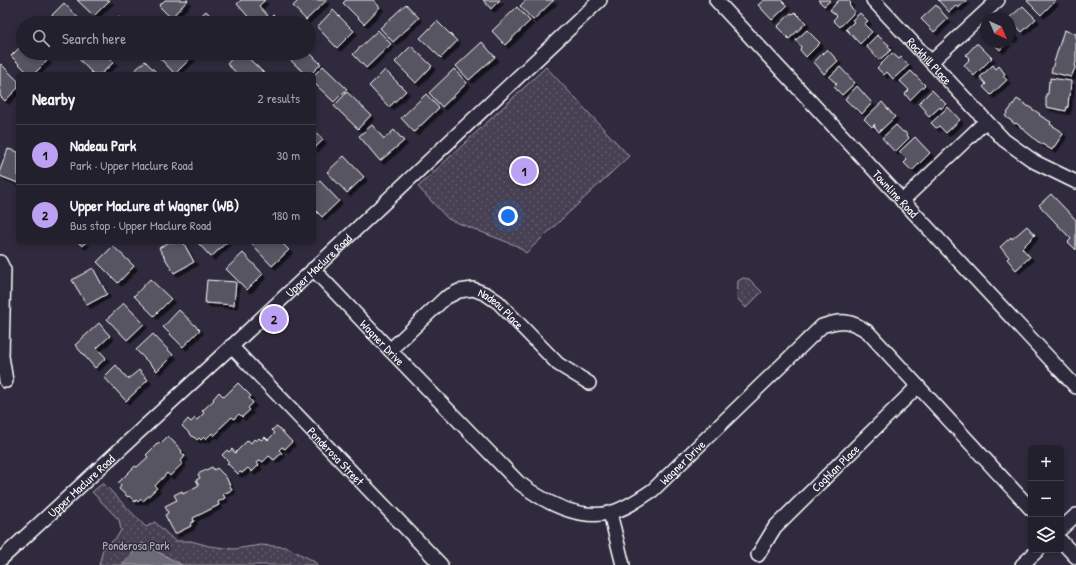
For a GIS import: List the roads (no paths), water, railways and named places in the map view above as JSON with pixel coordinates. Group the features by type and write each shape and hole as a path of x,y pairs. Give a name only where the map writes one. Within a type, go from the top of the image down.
{"street":[{"name":"Upper Maclure Road","path":"0,560 313,270 600,0"},
{"name":"Townline Road","path":"716,0 1076,387"},
{"name":"Rockhill Place","path":"873,0 1004,140 1036,162 1076,182"},
{"path":"931,62 998,0"},
{"path":"902,201 986,121"},
{"path":"0,262 4,270 2,356 6,381"},
{"name":"Wagner Drive","path":"313,270 518,482 549,503 578,512 594,514 610,512 640,499 653,490 822,326 833,322 846,321 859,325 868,332 1028,505"},
{"name":"Nadeau Place","path":"390,350 445,298 458,291 473,289 486,294 498,302 558,364 589,383"},
{"name":"Ponderosa Street","path":"231,346 441,565"},
{"name":"Coghlan Place","path":"758,555 775,527 918,386"},
{"path":"610,512 623,565"},
{"path":"1064,526 1076,515"},
{"path":"1064,544 1076,557"},
{"path":"1022,565 1035,553"}],"place":[{"name":"Nadeau Park","path":"524,171"},
{"name":"Upper MacLure at Wagner (WB)","path":"274,319"}],"park label":[{"name":"Ponderosa Park","path":"136,545"}]}
